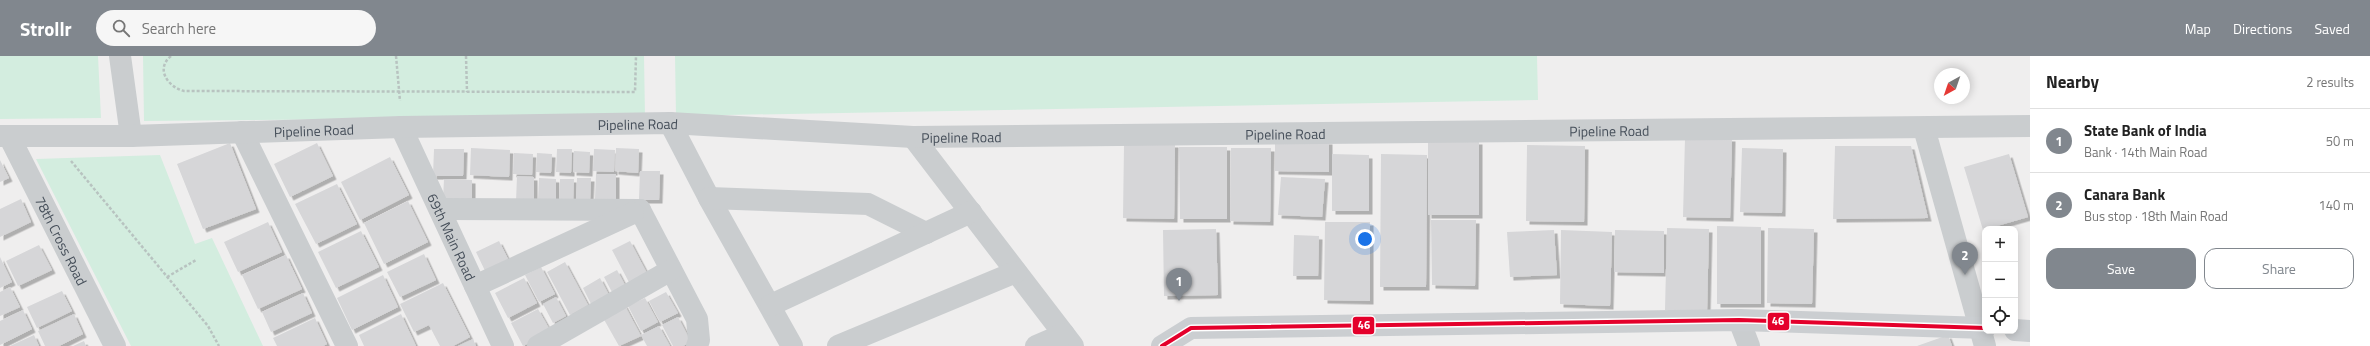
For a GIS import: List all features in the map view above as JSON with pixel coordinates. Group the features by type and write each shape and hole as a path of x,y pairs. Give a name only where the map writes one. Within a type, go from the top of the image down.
{"main road":[{"path":"1162,346 1191,328 1739,320 1982,334"},
{"path":"2018,330 2030,331"}],"street":[{"path":"120,56 131,136"},
{"path":"670,123 709,198 771,305 792,346"},
{"name":"Pipeline Road","path":"4,136 131,136 401,128 670,123 913,137 2030,126"},
{"name":"69th Main Road","path":"401,128 503,346"},
{"path":"1924,128 1982,331"},
{"path":"242,132 347,346"},
{"name":"78th Cross Road","path":"4,136 115,346"},
{"path":"913,137 1069,340 1036,346"},
{"path":"709,198 868,204 926,233"},
{"path":"440,209 640,210"},
{"path":"640,210 697,319 699,340 697,346"},
{"path":"475,286 640,210"},
{"path":"771,305 971,212"},
{"path":"538,346 671,270"},
{"path":"838,346 1016,272"},
{"path":"1739,320 1749,346"}],"path":[{"path":"171,56 165,65 166,80 170,85 184,91 467,92 635,92 636,56"},
{"path":"396,56 402,119 401,128"},
{"path":"466,56 467,92"},
{"path":"50,136 208,326 219,346"},
{"path":"167,277 196,260"}],"green space":[{"path":"0,56 98,56 101,118 0,119"},
{"path":"143,56 644,56 645,117 144,121"},
{"path":"675,56 1537,56 1538,100 676,116"},
{"path":"160,155 195,244 212,238 263,346 131,346 36,159"}],"building":[{"path":"1685,137 1732,138 1730,218 1683,217"},
{"path":"1275,141 1329,141 1329,172 1275,171"},
{"path":"1428,141 1479,141 1479,215 1428,215"},
{"path":"230,143 256,209 203,229 177,164"},
{"path":"317,143 333,176 290,197 274,164"},
{"path":"1124,144 1175,144 1174,219 1123,218"},
{"path":"1527,145 1585,146 1584,222 1526,221"},
{"path":"1835,146 1911,146 1928,218 1833,219"},
{"path":"1179,147 1227,147 1227,219 1180,219"},
{"path":"471,148 510,150 509,177 470,175"},
{"path":"616,148 639,149 638,173 615,171"},
{"path":"1231,148 1271,148 1270,222 1230,221"},
{"path":"1742,148 1783,149 1782,213 1740,212"},
{"path":"434,149 464,149 463,176 433,176"},
{"path":"557,149 572,149 571,173 556,172"},
{"path":"594,149 615,150 614,172 593,171"},
{"path":"574,151 590,152 589,173 573,172"},
{"path":"514,153 533,154 532,175 513,174"},
{"path":"537,153 552,154 551,173 536,172"},
{"path":"1332,154 1369,155 1369,211 1332,211"},
{"path":"1381,154 1427,155 1426,287 1380,287"},
{"path":"2009,154 2028,217 1997,226 1982,227 1964,167"},
{"path":"390,157 409,195 360,220 341,182"},
{"path":"0,160 9,178 0,182"},
{"path":"640,171 660,171 659,200 639,200"},
{"path":"596,174 616,174 616,199 595,199"},
{"path":"517,176 534,177 534,203 516,202"},
{"path":"1281,177 1325,179 1322,217 1278,215"},
{"path":"539,178 556,179 556,200 538,200"},
{"path":"577,178 591,178 590,201 576,200"},
{"path":"444,179 472,180 472,201 443,200"},
{"path":"560,179 574,179 573,202 559,202"},
{"path":"337,184 357,224 316,244 295,204"},
{"path":"21,199 31,222 0,237 0,209"},
{"path":"408,201 428,242 384,264 364,223"},
{"path":"1431,220 1476,220 1475,286 1432,285"},
{"path":"268,222 282,252 238,272 224,242"},
{"path":"1325,222 1370,222 1370,301 1324,300"},
{"path":"1717,226 1761,227 1761,304 1717,304"},
{"path":"1667,228 1709,229 1707,311 1665,310"},
{"path":"1768,228 1814,229 1812,304 1767,303"},
{"path":"1216,229 1218,295 1164,296 1163,230"},
{"path":"1554,230 1557,275 1510,277 1507,232"},
{"path":"1561,230 1612,232 1610,306 1560,304"},
{"path":"1615,230 1664,231 1664,273 1614,272"},
{"path":"361,231 379,267 336,288 318,252"},
{"path":"1294,235 1319,236 1318,276 1293,276"},
{"path":"499,241 511,265 488,277 476,252"},
{"path":"630,241 650,279 632,288 612,250"},
{"path":"39,245 52,270 18,286 6,261"},
{"path":"424,254 436,280 400,297 387,272"},
{"path":"286,255 302,289 258,309 242,275"},
{"path":"0,257 12,282 0,288"},
{"path":"565,262 588,305 570,315 547,272"},
{"path":"541,267 555,294 539,302 525,275"},
{"path":"617,270 626,287 613,294 604,277"},
{"path":"383,275 398,307 352,330 337,298"},
{"path":"524,278 537,303 508,318 495,293"},
{"path":"600,278 610,297 592,306 583,288"},
{"path":"443,283 470,337 453,346 440,346 429,325 414,332 400,304"},
{"path":"10,287 20,307 0,316 0,292"},
{"path":"62,291 72,311 37,328 27,307"},
{"path":"666,292 678,313 660,322 649,301"},
{"path":"303,293 312,313 271,332 262,312"},
{"path":"556,297 566,316 553,323 543,304"},
{"path":"645,298 658,322 641,331 628,306"},
{"path":"624,304 641,336 619,346 602,316"},
{"path":"538,309 551,332 523,346 511,323"},
{"path":"23,310 32,329 0,345 0,321"},
{"path":"74,314 83,334 59,346 45,346 38,331"},
{"path":"401,314 416,346 364,346 359,335"},
{"path":"678,317 691,342 683,346 673,346 662,325"},
{"path":"315,318 327,344 323,346 277,346 273,338"},
{"path":"659,326 670,346 647,346 641,335"},
{"path":"34,335 39,346 10,346"},
{"path":"1948,335 1952,346 1917,346"},
{"path":"473,339 476,346 458,346"},
{"path":"84,341 86,346 73,346"}],"transit line":[{"name":"46","path":"1162,346 1191,328 1739,320 1982,328"}],"place":[{"name":"Canara Bank","path":"1965,275"},
{"name":"State Bank of India","path":"1179,301"}]}
